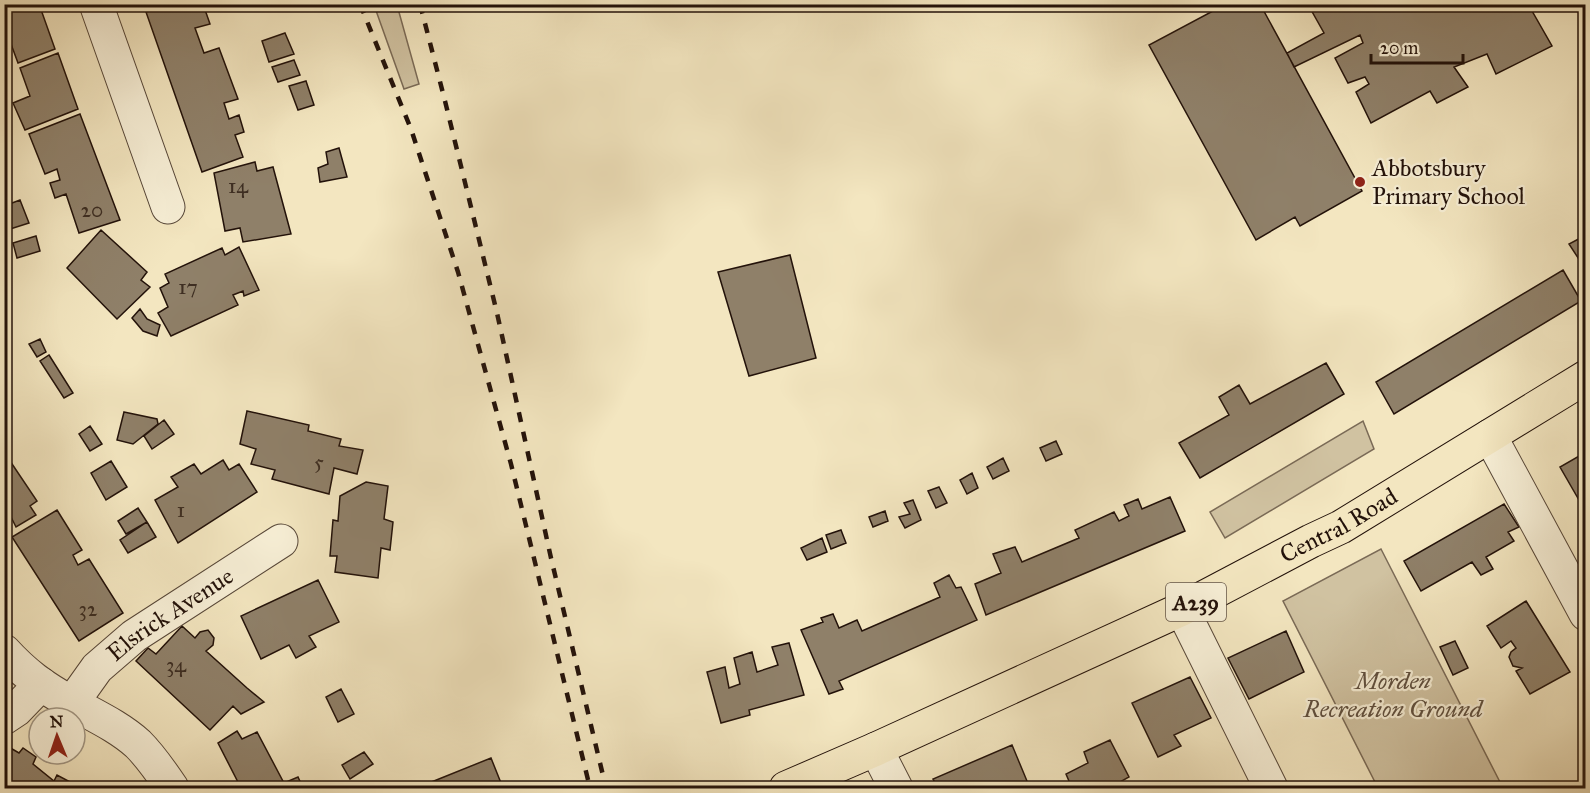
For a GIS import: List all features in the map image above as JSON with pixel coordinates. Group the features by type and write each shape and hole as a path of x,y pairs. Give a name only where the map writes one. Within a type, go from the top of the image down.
{"main road":[{"name":"Central Road","path":"786,789 1182,609 1341,527 1586,377"}],"street":[{"path":"96,4 168,207"},
{"path":"1490,436 1586,614"},
{"name":"Elsrick Avenue","path":"72,703 97,668 134,636 282,541"},
{"path":"1182,609 1271,789"},
{"path":"4,651 20,669 41,684 102,718 137,744 161,771 172,789"},
{"path":"4,718 16,710 41,684"},
{"path":"876,749 896,789"}],"green space":[{"path":"374,5 397,5 419,84 404,89"},
{"path":"1363,421 1374,449 1225,538 1210,512"},
{"name":"Morden Recreation Ground","path":"1381,549 1503,788 1378,788 1283,601"}],"building":[{"path":"39,4 55,49 18,63 8,36 4,37 4,6"},
{"path":"168,4 203,4 210,24 195,28 204,53 219,48 238,99 224,103 229,119 239,115 244,132 235,135 243,157 202,172 146,12"},
{"path":"1226,4 1260,4 1362,191 1300,226 1295,217 1256,240 1149,45"},
{"path":"1316,4 1528,4 1552,46 1496,74 1487,54 1454,67 1468,87 1437,103 1430,91 1371,123 1356,92 1369,84 1365,77 1348,83 1335,58 1363,43 1360,35 1294,67 1287,53 1324,33 1310,8"},
{"path":"285,33 294,54 269,62 262,41"},
{"path":"58,53 78,109 25,130 13,103 30,96 20,68"},
{"path":"294,60 300,75 278,82 272,67"},
{"path":"306,81 314,105 298,110 289,86"},
{"path":"80,114 120,220 79,233 66,194 55,198 50,183 60,180 57,169 45,174 29,134"},
{"path":"339,148 347,177 320,182 318,168 328,164 326,152"},
{"path":"255,162 257,171 273,167 291,234 243,242 240,228 225,231 214,173"},
{"path":"20,200 29,223 4,231 4,206"},
{"path":"101,230 147,272 141,280 150,287 117,319 67,268"},
{"path":"1586,235 1586,270 1569,244"},
{"path":"36,236 40,251 17,258 13,243"},
{"path":"239,247 259,290 244,296 243,291 233,295 238,305 171,336 158,313 168,307 160,288 169,283 165,274 222,248 225,255"},
{"path":"790,255 816,358 749,376 718,272"},
{"path":"1563,270 1581,301 1394,414 1376,382"},
{"path":"140,309 147,319 160,325 157,336 143,331 132,318"},
{"path":"40,339 46,352 37,357 29,344"},
{"path":"49,355 73,393 64,398 40,361"},
{"path":"1326,363 1344,394 1200,478 1179,443 1229,415 1219,397 1239,385 1250,404"},
{"path":"247,411 309,425 308,431 341,439 339,446 363,450 357,474 334,468 329,494 272,479 275,470 251,464 256,449 240,444"},
{"path":"124,412 157,419 158,424 133,444 117,440"},
{"path":"164,420 174,434 152,449 144,436"},
{"path":"90,426 102,444 90,451 79,434"},
{"path":"1056,441 1062,454 1046,461 1040,448"},
{"path":"4,452 37,501 30,506 36,515 16,527 11,517 4,521"},
{"path":"1586,452 1586,496 1579,500 1560,467"},
{"path":"1003,458 1009,471 993,479 987,467"},
{"path":"223,460 229,470 239,464 257,492 178,543 155,500 178,487 171,477 194,464 201,474"},
{"path":"111,461 127,487 106,500 91,473"},
{"path":"972,473 978,488 967,494 960,480"},
{"path":"366,482 388,486 384,519 393,522 390,550 381,548 378,578 335,572 337,556 330,556 333,520 338,521 340,496"},
{"path":"939,487 947,503 936,508 928,491"},
{"path":"1170,497 1185,531 986,615 975,584 1001,573 993,554 1015,547 1022,562 1079,538 1075,530 1114,512 1119,521 1129,516 1124,505 1138,499 1142,509"},
{"path":"913,500 921,520 905,528 899,517 910,514 904,503"},
{"path":"1504,504 1519,527 1508,532 1514,541 1486,557 1493,569 1481,575 1472,562 1421,591 1404,561"},
{"path":"138,508 147,522 126,534 118,521"},
{"path":"57,510 82,550 73,555 78,565 89,559 123,613 79,641 12,537"},
{"path":"885,511 888,521 873,527 869,517"},
{"path":"147,522 156,537 128,553 120,540"},
{"path":"841,530 846,543 831,549 826,535"},
{"path":"822,538 827,552 807,560 801,548"},
{"path":"949,575 956,588 961,587 977,620 839,681 843,689 829,694 801,630 823,622 821,618 833,614 839,628 857,620 862,631 940,597 934,583"},
{"path":"318,580 339,622 309,636 316,647 296,658 289,645 261,659 241,616"},
{"path":"1526,601 1570,672 1530,694 1516,671 1522,668 1513,666 1509,657 1516,648 1511,641 1501,648 1487,626"},
{"path":"182,626 195,638 200,632 208,630 214,638 213,645 206,651 264,702 241,714 233,706 210,730 136,661 148,648 156,654"},
{"path":"1286,631 1304,672 1249,699 1228,658"},
{"path":"1455,641 1468,668 1453,675 1440,647"},
{"path":"789,643 804,695 749,710 750,715 721,723 707,672 725,667 729,688 740,684 734,658 752,652 757,672 778,665 772,647"},
{"path":"1190,677 1211,718 1174,735 1181,746 1158,757 1132,703"},
{"path":"341,689 354,714 338,722 326,697"},
{"path":"237,731 242,739 257,732 284,783 298,777 303,788 241,788 218,743"},
{"path":"1110,740 1129,777 1118,783 1120,788 1072,788 1066,774 1088,763 1084,752"},
{"path":"1012,745 1027,781 1011,788 938,788 933,779"},
{"path":"7,746 19,753 23,748 27,751 27,766 35,766 54,781 57,775 74,784 71,788 4,788 4,750"},
{"path":"364,752 373,764 350,779 342,765"},
{"path":"491,758 503,788 431,788 429,783"}],"railway":[{"path":"360,4 411,129 458,272 511,464 590,788"},
{"path":"420,4 497,313 551,558 606,788"}],"place":[{"name":"Abbotsbury Primary School","path":"1360,182"}]}
